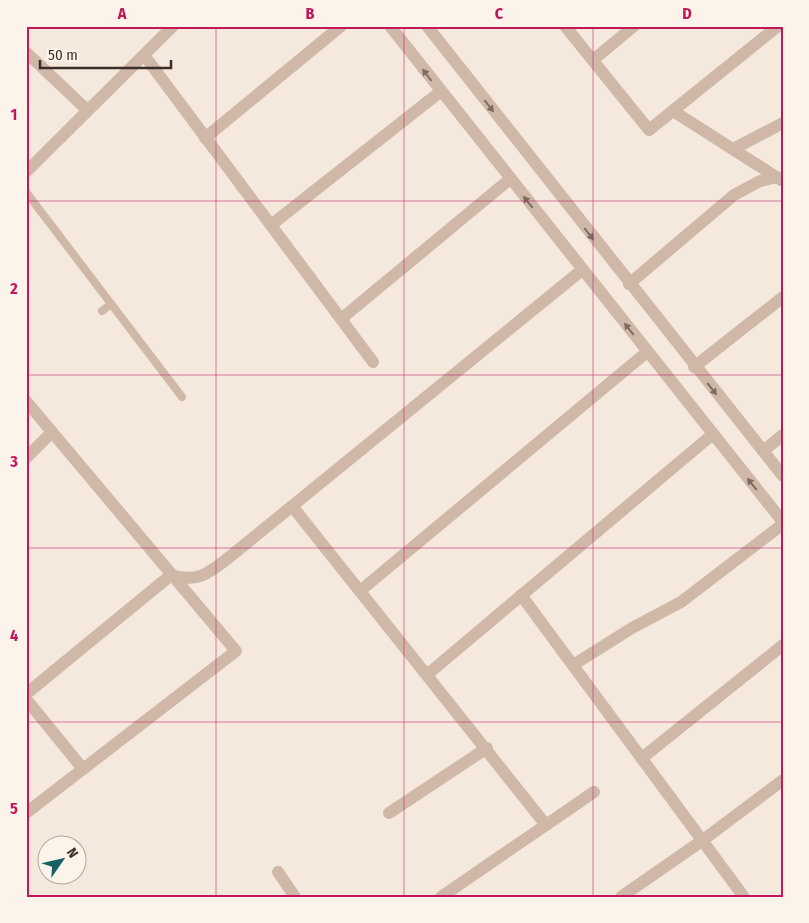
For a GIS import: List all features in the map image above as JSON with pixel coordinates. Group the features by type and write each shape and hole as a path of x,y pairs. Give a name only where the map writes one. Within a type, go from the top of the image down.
{"street":[{"path":"26,172 173,26"},
{"path":"205,138 341,26"},
{"path":"390,26 440,92 783,523 681,602 632,628 573,665"},
{"path":"427,26 694,367 783,476"},
{"path":"565,26 649,130 778,26"},
{"path":"593,60 634,26"},
{"path":"26,52 87,110"},
{"path":"144,55 373,362"},
{"path":"271,225 440,92"},
{"path":"673,111 780,179"},
{"path":"733,149 783,123"},
{"path":"341,319 510,179"},
{"path":"629,284 734,195 760,181 780,179"},
{"path":"171,575 190,580 207,574 582,270"},
{"path":"694,367 783,297"},
{"path":"360,591 647,352"},
{"path":"26,401 236,651 26,813"},
{"path":"26,458 52,432"},
{"path":"428,674 713,434"},
{"path":"763,451 783,435"},
{"path":"292,506 487,748 546,825"},
{"path":"26,694 171,575"},
{"path":"521,595 744,897"},
{"path":"642,758 783,645"},
{"path":"26,700 83,770"},
{"path":"389,814 487,748"},
{"path":"621,897 783,780"},
{"path":"441,897 594,792"},
{"path":"278,872 296,897"}],"lane":[{"path":"26,192 182,397"},
{"path":"102,311 112,304"}]}
